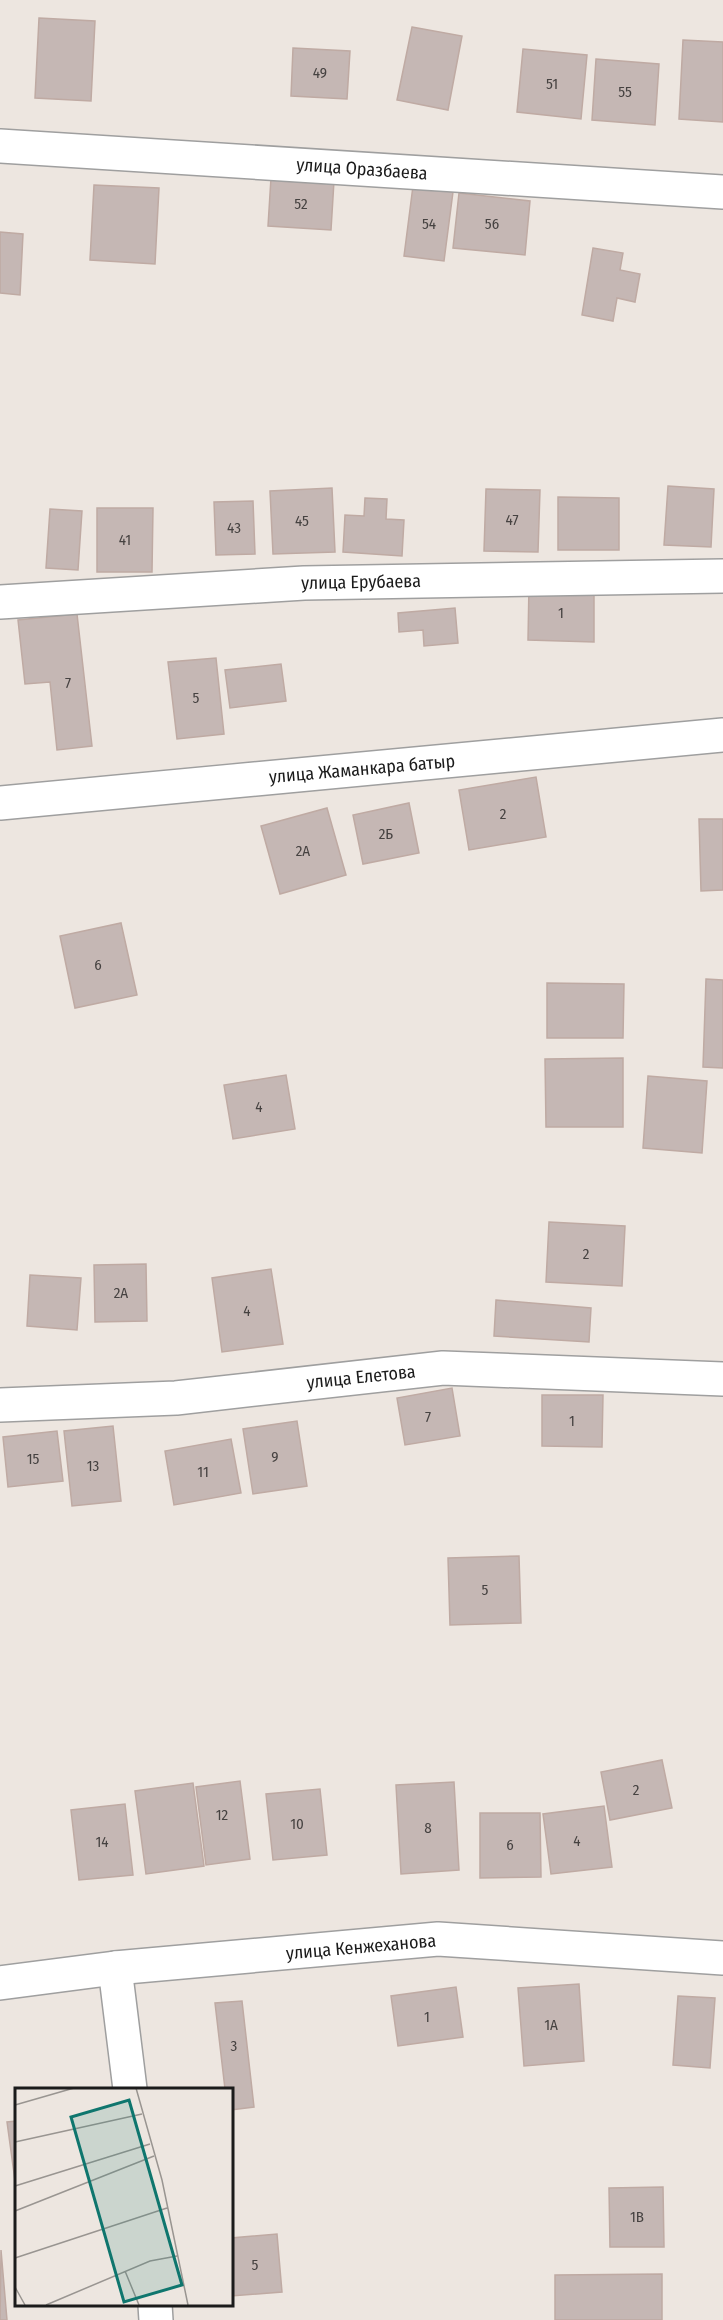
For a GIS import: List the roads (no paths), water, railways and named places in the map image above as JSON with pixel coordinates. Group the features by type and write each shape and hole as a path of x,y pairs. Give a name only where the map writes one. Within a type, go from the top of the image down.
{"street":[{"name":"улица Оразбаева","path":"0,146 723,192"},
{"name":"улица Ерубаева","path":"0,602 304,583 723,576"},
{"name":"улица Жаманкара батыр","path":"0,803 723,735"},
{"name":"улица Елетова","path":"0,1405 176,1398 443,1368 723,1379"},
{"name":"улица Кенжеханова","path":"0,1983 115,1968 438,1940 723,1958"},
{"path":"115,1968 130,2088"},
{"path":"155,2305 156,2320"}]}
